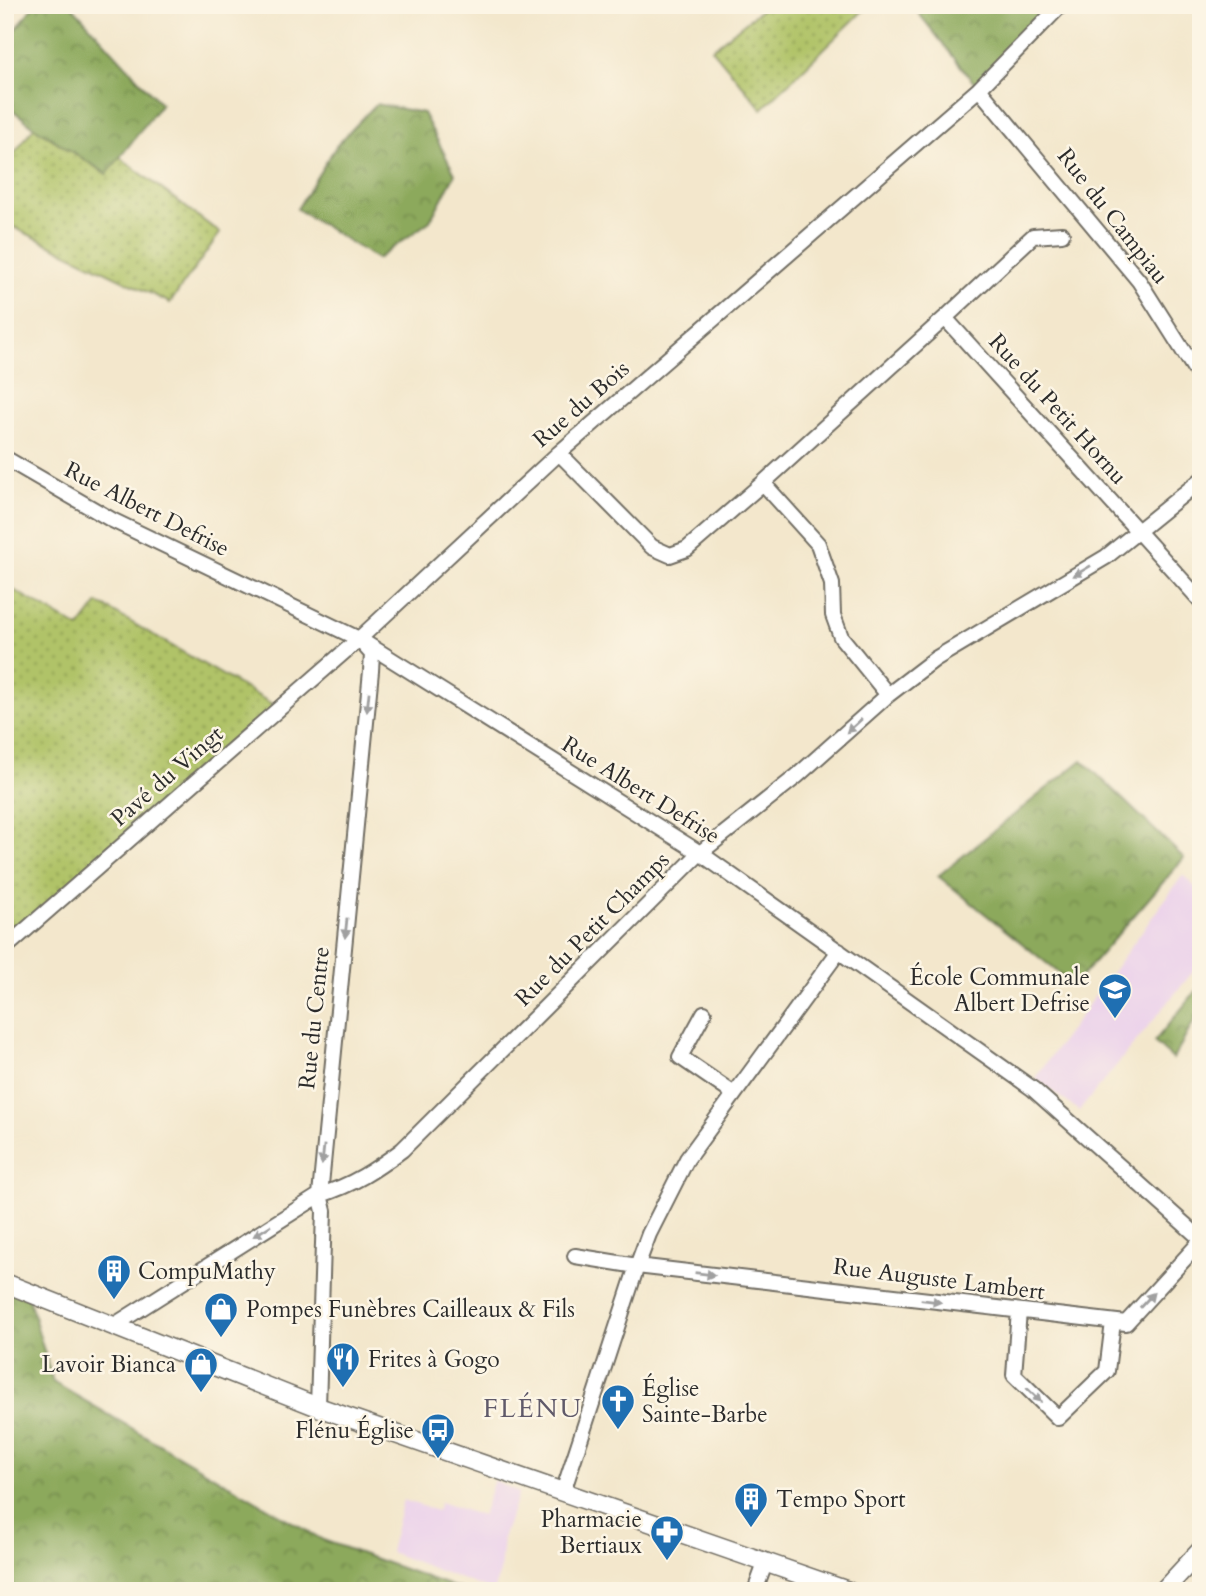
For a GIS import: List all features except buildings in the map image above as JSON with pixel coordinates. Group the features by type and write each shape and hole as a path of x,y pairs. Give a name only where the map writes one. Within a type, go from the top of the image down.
{"street":[{"path":"979,89 1061,5"},
{"name":"Rue du Bois","path":"359,639 559,453 979,89"},
{"name":"Rue du Campiau","path":"979,89 1139,281 1201,379"},
{"path":"559,453 652,547 670,555 687,549 763,484 1032,236 1062,234"},
{"name":"Rue du Petit Hornu","path":"945,318 1201,601"},
{"name":"Rue Albert Defrise","path":"5,458 111,520 359,639 700,853 1033,1089 1201,1240"},
{"name":"Rue du Petit Champs","path":"113,1326 320,1195 346,1187 402,1150 700,853 797,776 888,695 935,659 1106,557 1201,480"},
{"path":"763,484 818,544 832,584 833,615 841,637 888,695"},
{"name":"Pavé du Vingt","path":"5,948 359,639"},
{"name":"Rue du Centre","path":"318,1407 324,1211 320,1195 372,654 359,639"},
{"path":"563,1492 649,1234 687,1159 839,951"},
{"path":"704,1013 680,1057 734,1094"},
{"path":"1019,1311 1014,1376 1058,1418 1107,1371 1113,1322 1126,1323 1201,1240"},
{"name":"Rue Auguste Lambert","path":"575,1256 638,1266 1113,1322"},
{"path":"5,1283 318,1407 840,1589"},
{"path":"1163,1591 1201,1550"},
{"path":"755,1591 766,1562"}],"shaded area":[{"name":"École Communale Albert Defrise","path":"1183,875 1201,893 1201,962 1079,1111 1035,1078"},
{"path":"494,1480 519,1493 503,1535 500,1572 493,1591 390,1552 403,1500 437,1511 440,1502 482,1516"}],"green space":[{"path":"34,5 71,5 161,104 107,174 34,127 5,104 5,44"},
{"path":"767,5 869,5 762,109 712,49"},
{"path":"912,5 1057,5 979,89"},
{"path":"376,104 423,113 455,174 430,221 377,259 297,209 336,146"},
{"path":"34,127 106,174 119,157 220,233 170,303 5,223 5,166"},
{"path":"5,585 79,628 98,603 279,708 5,948"},
{"path":"1082,760 1184,858 1074,985 938,876"},
{"path":"1201,985 1201,1009 1173,1059 1154,1042"},
{"path":"5,1283 27,1292 53,1382 323,1540 465,1591 5,1591"}],"place":[{"name":"École Communale Albert Defrise","path":"1115,1020"},
{"name":"CompuMathy","path":"114,1301"},
{"name":"Pompes Funèbres Cailleaux & Fils","path":"221,1339"},
{"name":"Frites à Gogo","path":"343,1389"},
{"name":"Lavoir Bianca","path":"201,1394"},
{"name":"Église Sainte-Barbe","path":"618,1431"},
{"name":"Flénu Église","path":"438,1460"},
{"name":"Tempo Sport","path":"751,1529"},
{"name":"Pharmacie Bertiaux","path":"667,1562"}],"district":[{"name":"FLÉNU","path":"533,1408"}]}
